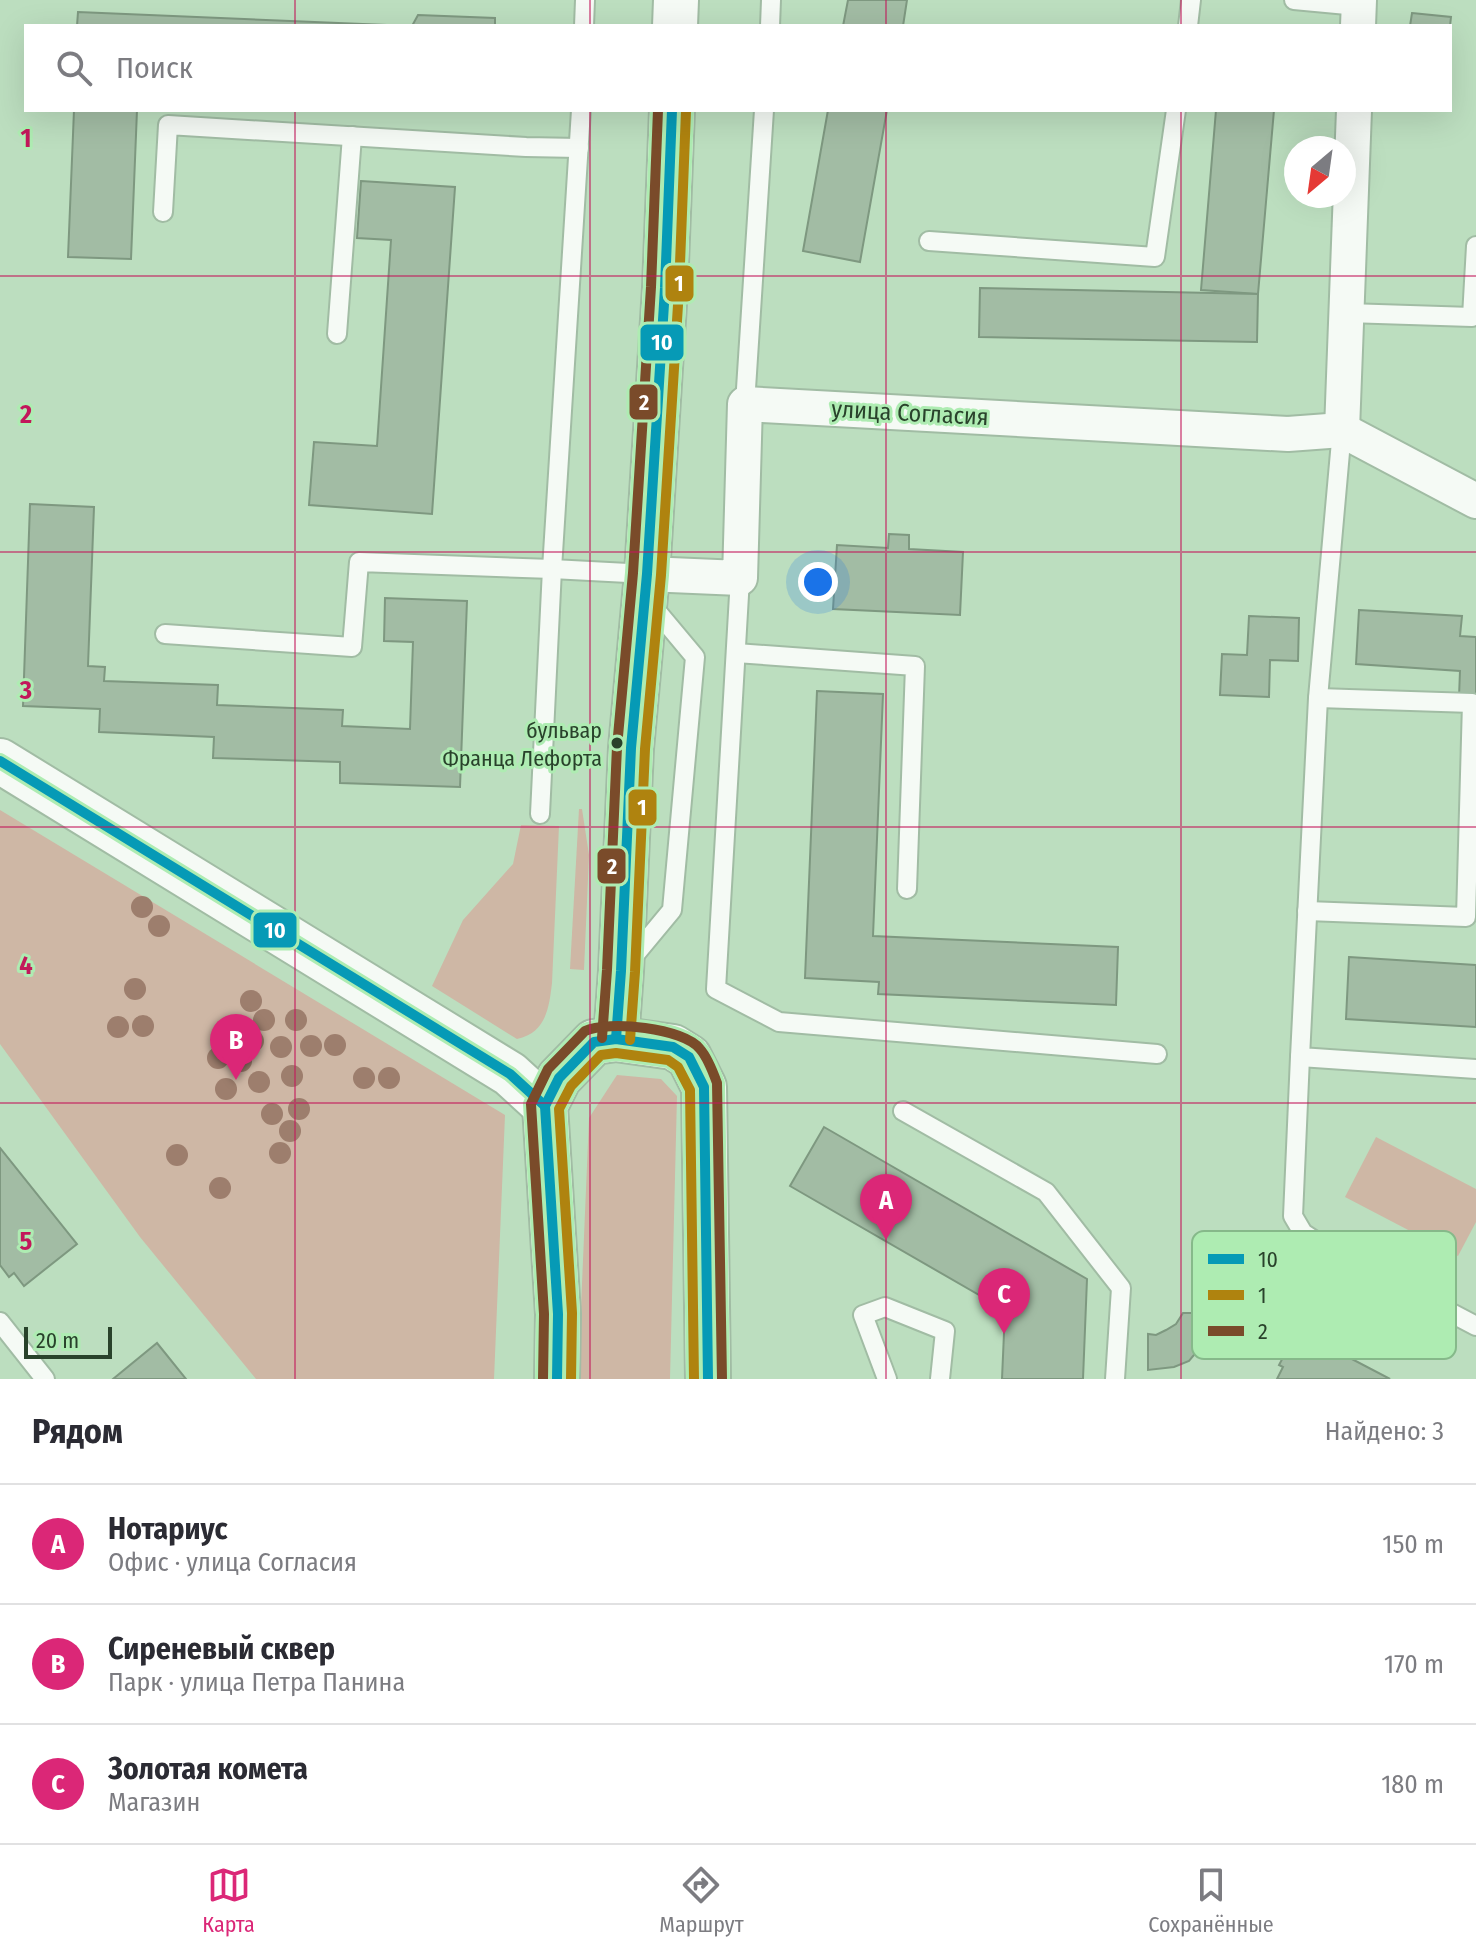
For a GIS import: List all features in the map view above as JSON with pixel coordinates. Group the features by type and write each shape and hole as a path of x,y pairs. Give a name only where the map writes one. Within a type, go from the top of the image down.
{"main road":[{"path":"675,24 676,0"},
{"path":"616,1039 631,748 665,288 672,112"},
{"path":"0,761 510,1074 545,1106"},
{"path":"557,1379 558,1314 545,1106 559,1078 594,1042 616,1039 673,1047 689,1057 704,1087 708,1379"}],"street":[{"path":"1354,112 1342,430 1476,501"},
{"path":"645,585 740,578 745,404"},
{"name":"улица Согласия","path":"745,404 1288,434 1342,430"}],"lane":[{"path":"584,24 585,0"},
{"path":"770,24 771,0"},
{"path":"1188,24 1191,0"},
{"path":"1294,0 1358,11"},
{"path":"540,814 581,112"},
{"path":"745,404 764,112"},
{"path":"929,241 1155,257 1176,112"},
{"path":"163,212 168,125 579,148"},
{"path":"337,334 352,136"},
{"path":"1347,313 1472,317 1476,246"},
{"path":"1302,1231 1293,1216 1307,911 1318,698 1342,430"},
{"path":"165,634 352,647 359,562 552,569 645,585"},
{"path":"740,578 716,989 779,1022 1157,1054"},
{"path":"736,653 915,666 907,889"},
{"path":"1307,911 1466,917 1472,703 1318,698"},
{"path":"1300,1057 1476,1069"},
{"path":"903,1111 1046,1192 1121,1288 1115,1379"},
{"path":"887,1379 863,1315 885,1307 945,1331 940,1379"},
{"path":"1456,1315 1476,1326"},
{"path":"0,1322 45,1379"}],"shaded area":[{"path":"579,809 582,809 589,855 584,970 570,969"},
{"path":"0,810 505,1115 494,1379 256,1379 140,1237 0,1044"},
{"path":"521,825 559,826 549,1001 540,1025 527,1036 517,1039 432,986 463,920 513,864"},
{"path":"617,1075 661,1079 677,1096 670,1379 578,1379 589,1118"},
{"path":"1376,1137 1476,1189 1476,1222 1458,1256 1456,1231 1410,1231 1345,1197"}],"building":[{"path":"848,0 907,0 903,24 843,24"},
{"path":"78,12 363,24 77,24"},
{"path":"1412,13 1451,17 1450,24 1410,24"},
{"path":"418,15 495,18 495,24 413,24"},
{"path":"74,112 137,112 131,259 68,257"},
{"path":"828,112 887,112 860,262 803,251"},
{"path":"1216,112 1274,112 1258,294 1201,290"},
{"path":"361,181 455,187 432,514 309,505 314,442 377,446 391,240 357,238"},
{"path":"980,288 1258,294 1257,342 979,337"},
{"path":"30,504 94,507 88,666 105,667 104,681 218,685 217,705 343,710 342,726 410,729 413,642 384,641 385,598 467,601 460,787 340,783 340,762 213,758 214,737 99,732 100,709 23,706"},
{"path":"889,534 909,535 909,549 963,552 960,615 833,609 837,545 888,548"},
{"path":"1359,610 1462,616 1460,636 1476,637 1476,698 1459,697 1460,671 1356,664"},
{"path":"1249,616 1299,618 1298,661 1270,660 1269,697 1220,695 1222,654 1247,655"},
{"path":"817,691 883,694 873,936 1118,947 1116,1005 878,994 879,982 805,978"},
{"path":"1349,957 1476,965 1476,1027 1346,1019"},
{"path":"824,1127 1087,1279 1083,1379 1002,1379 1005,1310 790,1186"},
{"path":"0,1148 77,1244 24,1286 14,1273 9,1277 0,1265"},
{"path":"1183,1313 1192,1313 1192,1357 1174,1367 1148,1370 1148,1334 1156,1335 1176,1324"},
{"path":"157,1343 186,1379 113,1379"},
{"path":"1282,1359 1352,1359 1390,1379 1277,1379 1283,1367 1279,1365"}],"transit line":[{"name":"2","path":"602,1038 617,747 633,573 651,287 658,112"},
{"name":"10","path":"616,1039 631,748 647,574 665,288 672,112"},
{"name":"1","path":"630,1040 645,749 661,575 679,289 686,112"},
{"name":"10","path":"0,761 510,1074 545,1106"},
{"name":"2","path":"543,1379 544,1314 531,1104 548,1069 585,1031 610,1026 663,1031 691,1042 700,1049 717,1083 722,1379"},
{"name":"10","path":"557,1379 558,1314 545,1106 559,1078 594,1042 616,1039 673,1047 689,1057 704,1087 708,1379"},
{"name":"1","path":"571,1379 572,1313 559,1109 571,1086 601,1055 616,1053 668,1060 678,1067 690,1090 694,1379"}],"place":[{"name":"бульвар Франца Лефорта","path":"617,743"},
{"name":"Сиреневый сквер","path":"236,1080"},
{"name":"Нотариус","path":"886,1240"},
{"name":"Золотая комета","path":"1004,1334"}]}
